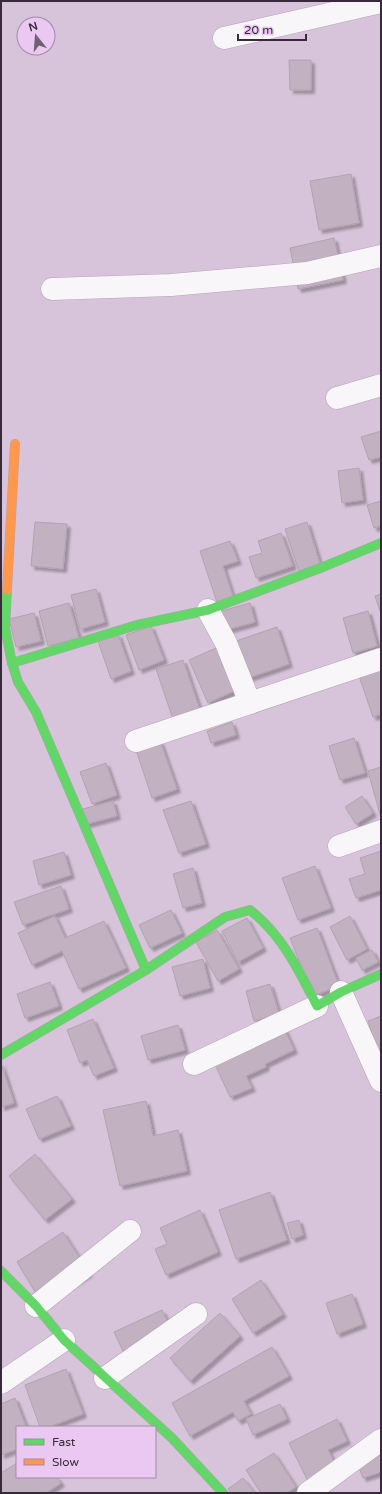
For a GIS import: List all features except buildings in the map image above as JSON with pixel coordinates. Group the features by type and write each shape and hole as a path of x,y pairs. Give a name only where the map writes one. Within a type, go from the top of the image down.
{"street":[{"path":"224,38 381,2"},
{"path":"52,289 171,285 307,273 381,256"},
{"path":"337,398 381,385"},
{"path":"16,444 5,568 5,628 12,663 18,682 36,712 146,970"},
{"path":"12,663 137,625 208,610 381,543"},
{"path":"208,610 226,643 250,703"},
{"path":"136,741 381,659"},
{"path":"340,846 381,831"},
{"path":"1,1055 146,970 225,917 250,910 260,916 290,954 317,1006"},
{"path":"194,1064 381,974"},
{"path":"341,992 381,1081"},
{"path":"36,1306 130,1231"},
{"path":"1,1271 36,1306 64,1340 172,1438 223,1493"},
{"path":"105,1378 196,1314"},
{"path":"1,1383 64,1340"},
{"path":"308,1493 381,1440"}],"traffic: fast":[{"path":"12,663 137,625 208,610 323,567 381,543"},
{"path":"7,590 5,628 12,663 18,682 36,712 146,970"},
{"path":"1,1055 146,970 225,917 250,910 281,942 296,966 317,1006 341,992 381,974"},
{"path":"1,1271 36,1306 64,1340 172,1438 223,1493"}],"traffic: slow":[{"path":"7,590 15,444"}]}
